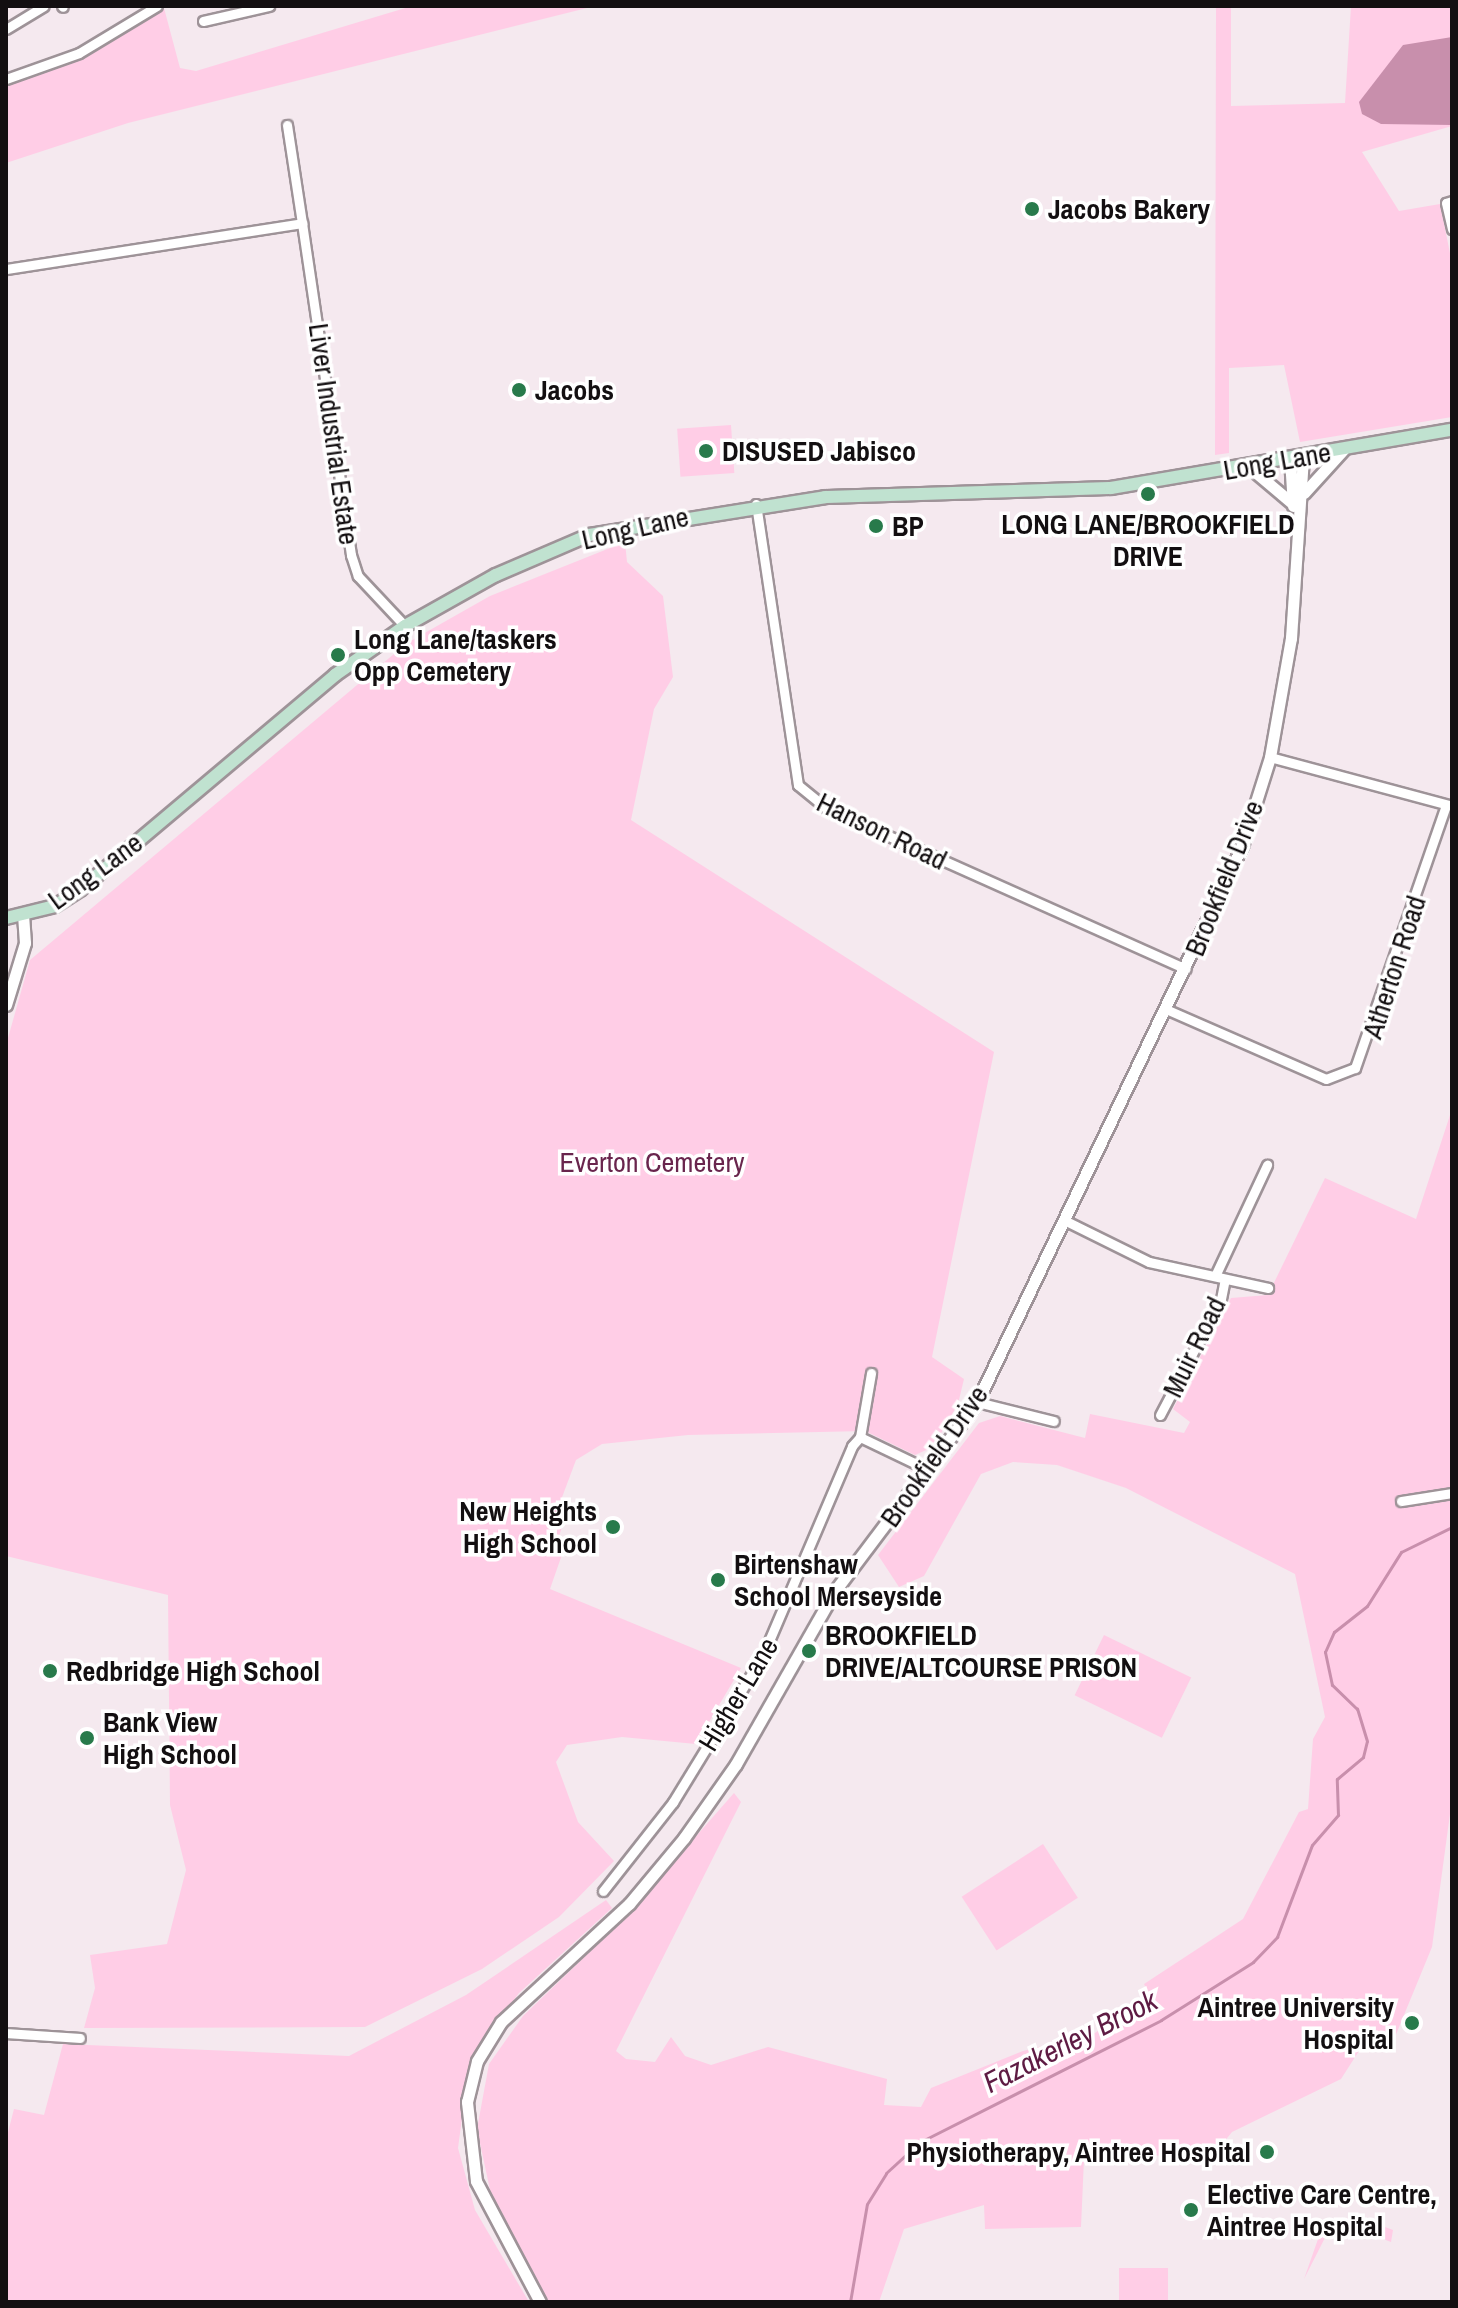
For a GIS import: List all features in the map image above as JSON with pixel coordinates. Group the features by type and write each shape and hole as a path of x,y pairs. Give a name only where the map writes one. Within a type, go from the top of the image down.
{"main road":[{"name":"Long Lane","path":"23,917 81,889 335,675 405,626 496,575 589,535 756,504 924,491 1068,492 1248,466 1452,430"},
{"path":"6,918 23,917"}],"street":[{"path":"6,29 44,6"},
{"path":"6,79 79,53 157,6"},
{"path":"203,21 269,6"},
{"name":"Liver Industrial Estate","path":"287,125 352,558 358,576 405,626"},
{"path":"1452,201 1446,203 1452,229"},
{"path":"6,269 302,223"},
{"path":"1248,466 1296,504 1344,449"},
{"name":"Brookfield Drive","path":"540,2302 476,2181 467,2102 477,2061 501,2022 629,1904 684,1838 736,1764 834,1592 929,1470 977,1402 1068,1222 1233,871 1270,757 1291,638 1296,458"},
{"name":"Hanson Road","path":"756,504 798,785 826,808 1186,969"},
{"path":"1270,757 1449,805"},
{"name":"Atherton Road","path":"1168,1010 1326,1079 1355,1068 1367,1051 1449,805"},
{"name":"Long Lane","path":"6,1005 25,943 23,917"},
{"name":"Muir Road","path":"1160,1415 1221,1299 1220,1278 1267,1165"},
{"name":"Muir Road","path":"1068,1222 1149,1262 1268,1288"},
{"name":"Higher Lane","path":"603,1891 673,1802 785,1615 814,1527 860,1437 871,1373"},
{"path":"977,1402 1054,1421"},
{"path":"860,1437 929,1470"},
{"path":"1401,1501 1452,1493"},
{"path":"6,2033 80,2038"}],"green space":[{"path":"412,6 595,6 128,123 6,163 6,86 82,58 164,8 180,68 196,71"},
{"path":"1216,6 1231,6 1231,106 1345,103 1351,6 1452,6 1452,126 1362,152 1399,211 1440,204 1452,263 1452,417 1300,442 1284,365 1229,368 1229,453 1215,455"},
{"name":"DISUSED Jabisco","path":"731,425 734,473 680,477 677,429"},
{"name":"Everton Cemetery","path":"625,542 627,562 663,596 673,677 654,709 631,820 994,1052 932,1357 964,1379 958,1404 933,1447 915,1455 865,1431 688,1435 602,1444 576,1460 558,1508 567,1512 557,1542 565,1546 550,1589 741,1668 696,1744 622,1737 567,1745 556,1762 578,1822 614,1861 559,1917 482,1969 365,2027 84,2028 95,1988 90,1955 167,1944 186,1870 170,1805 168,1595 6,1556 6,1045 30,960 407,643 490,596"},
{"path":"1452,1109 1452,1799 1432,1947 1390,2049 1366,2040 1341,2079 1232,2132 1215,2153 1084,2159 1081,2227 985,2229 984,2205 904,2229 879,2302 548,2302 493,2204 477,2129 489,2064 523,2016 619,1924 734,1793 741,1802 616,2051 626,2059 655,2062 671,2037 685,2056 711,2065 768,2047 887,2079 884,2105 921,2107 931,2088 1023,2051 1095,2033 1149,1994 1144,1984 1243,1919 1299,1812 1308,1809 1313,1739 1325,1717 1295,1574 1126,1488 1057,1465 1013,1462 981,1474 924,1576 899,1587 878,1555 979,1423 1000,1416 1085,1438 1090,1414 1184,1433 1190,1422 1173,1409 1231,1298 1268,1295 1325,1178 1416,1219"},
{"path":"1104,1635 1191,1678 1162,1738 1075,1695"},
{"path":"1043,1844 1078,1898 997,1951 962,1897"},
{"path":"606,1900 612,1908 519,1993 487,2036 467,2081 458,2148 475,2210 529,2302 6,2302 6,2140 14,2109 44,2115 63,2044 349,2056 466,1995"},
{"path":"1359,2217 1393,2230 1391,2242 1334,2220 1304,2279 1324,2222 1328,2220"},
{"path":"1119,2268 1168,2268 1168,2301 1119,2301"}],"shaded area":[{"path":"1452,37 1452,125 1381,124 1362,114 1359,102 1403,45"}],"waterway":[{"name":"Fazakerley Brook","path":"850,2302 867,2204 886,2173 920,2142 1161,2020 1253,1962 1277,1937 1312,1845 1338,1815 1337,1779 1363,1757 1367,1741 1357,1709 1332,1685 1325,1652 1334,1632 1367,1606 1401,1552 1452,1527"}],"place":[{"name":"Jacobs Bakery","path":"1032,209"},
{"name":"Jacobs","path":"519,390"},
{"name":"DISUSED Jabisco","path":"706,451"},
{"name":"LONG LANE/BROOKFIELD DRIVE","path":"1148,494"},
{"name":"BP","path":"876,526"},
{"name":"Long Lane/taskers Opp Cemetery","path":"338,655"},
{"name":"New Heights High School","path":"613,1527"},
{"name":"Birtenshaw School Merseyside","path":"718,1580"},
{"name":"BROOKFIELD DRIVE/ALTCOURSE PRISON","path":"809,1651"},
{"name":"Redbridge High School","path":"50,1671"},
{"name":"Bank View High School","path":"87,1738"},
{"name":"Aintree University Hospital","path":"1412,2023"},
{"name":"Physiotherapy, Aintree Hospital","path":"1267,2152"},
{"name":"Elective Care Centre, Aintree Hospital","path":"1191,2210"}]}
